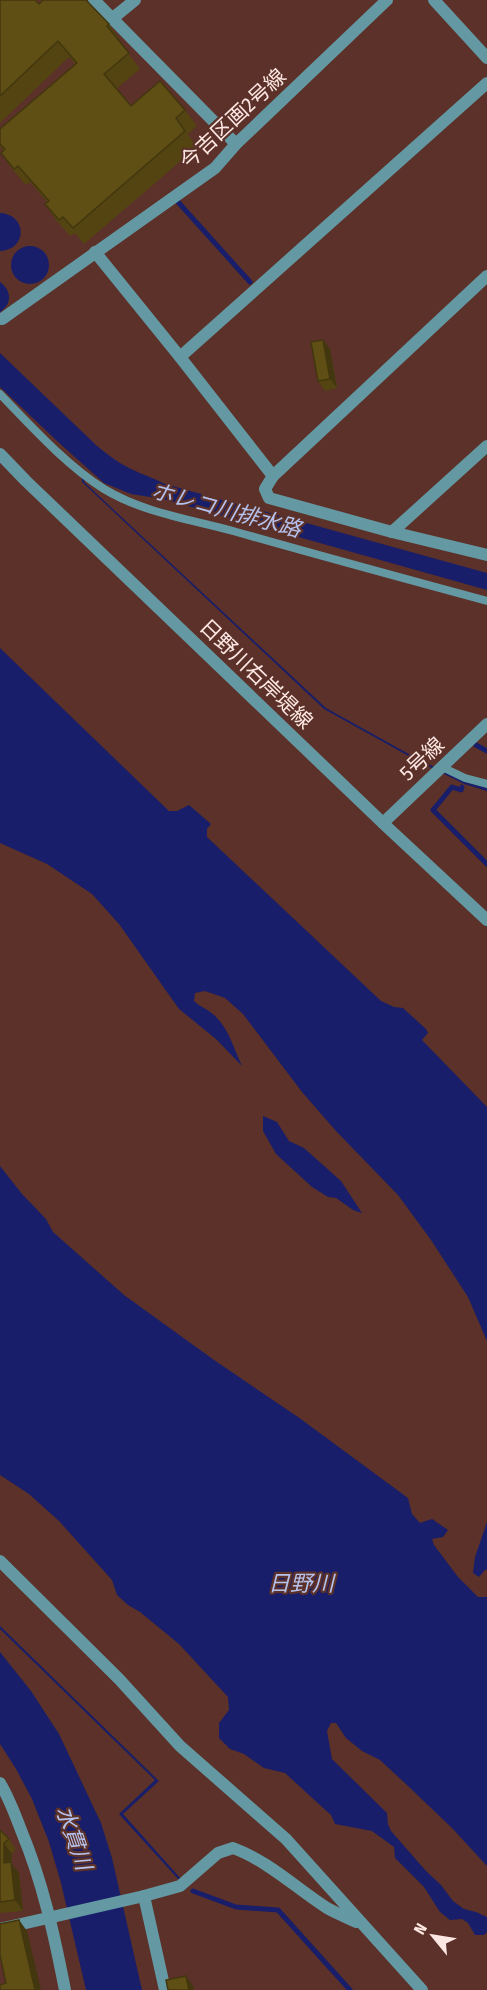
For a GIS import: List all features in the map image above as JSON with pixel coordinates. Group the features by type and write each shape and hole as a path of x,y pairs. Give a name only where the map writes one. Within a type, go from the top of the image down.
{"street":[{"path":"94,0 236,144"},
{"path":"113,18 135,0"},
{"name":"今吉区画2号線","path":"1,320 215,168 236,144 387,0"},
{"path":"434,0 487,58"},
{"path":"180,357 487,83"},
{"path":"95,252 273,476"},
{"path":"487,276 273,476 265,489 269,498 487,555"},
{"path":"392,532 487,446"},
{"name":"日野川右岸堤線","path":"0,454 383,823 487,920"},
{"name":"5号線","path":"383,823 487,724"},
{"path":"0,1561 119,1679 180,1746 286,1839 422,1990"},
{"path":"0,1784 7,1795 54,1916 64,1990"},
{"path":"0,1929 180,1886 218,1853 233,1848 291,1882 328,1908 362,1925"},
{"path":"144,1896 165,1990"}],"lane":[{"path":"0,394 66,459 104,488 137,505 165,515 228,529 487,601"},
{"path":"442,766 465,778 487,784"}],"water":[{"path":"0,213 15,219 21,232 16,245 0,251"},
{"path":"30,246 43,252 49,265 43,278 30,284 17,278 11,265 17,252"},
{"path":"0,282 7,289 9,297 7,305 0,312"},
{"name":"ホレコ川排水路","path":"0,353 97,446 129,468 165,484 487,573 487,590 163,499 131,494 104,483 0,387"},
{"path":"82,477 85,478 84,482 326,708 416,758 465,782 487,788 487,791 464,784 414,759 324,709 82,482"},
{"path":"0,648 169,811 177,811 189,805 211,824 207,829 207,837 381,1001 403,1008 426,1029 428,1033 422,1040 487,1107 487,1341 468,1297 398,1195 302,1092 243,1014 225,998 205,991 195,993 194,1001 212,1013 223,1026 242,1066 216,1039 179,1009 119,924 92,894 47,864 0,843"},
{"path":"263,1116 277,1122 289,1141 304,1148 341,1181 362,1213 312,1187 276,1154 263,1131"},
{"name":"日野川","path":"0,1166 46,1219 53,1232 124,1295 298,1417 408,1498 412,1514 420,1523 432,1519 448,1530 443,1537 432,1539 434,1545 458,1577 478,1597 487,1597 487,1866 452,1828 380,1760 362,1751 346,1738 336,1723 331,1723 327,1731 332,1759 387,1813 391,1831 453,1901 464,1909 487,1917 487,1932 484,1935 475,1935 468,1923 462,1919 450,1920 440,1912 424,1887 395,1858 394,1847 372,1831 335,1824 331,1815 285,1773 264,1768 244,1754 230,1749 219,1738 219,1723 229,1710 228,1697 179,1644 117,1595 112,1580 59,1521 29,1494 0,1475"},
{"path":"487,1522 487,1570 479,1577 473,1573 475,1557"},
{"path":"0,1626 159,1781 123,1814 181,1879 179,1880 119,1814 155,1780 0,1629"},
{"name":"水貫川","path":"0,1652 31,1691 59,1734 101,1823 112,1858 142,1990 86,1990 49,1842 32,1799 0,1744"}],"building":[{"path":"0,0 35,0 39,4 43,0 86,0 109,24 107,26 129,53 104,74 131,106 160,81 185,110 176,118 185,131 73,228 63,217 59,220 45,204 49,201 18,166 14,169 1,153 5,149 0,144 0,129 77,63 58,41 0,96"},
{"path":"323,340 330,379 318,381 311,342"},
{"path":"0,1830 9,1839 4,1843 4,1863 11,1862 15,1900 0,1902"},
{"path":"19,1920 35,1990 0,1990 0,1985 6,1983 0,1955 0,1924"},
{"path":"186,1976 189,1990 168,1990 166,1980"}],"waterway":[{"path":"178,202 250,282"},
{"path":"476,745 487,751"},
{"path":"462,787 461,790 452,787 433,810 487,864"},
{"path":"193,1891 236,1907 278,1910 350,1990"}]}
